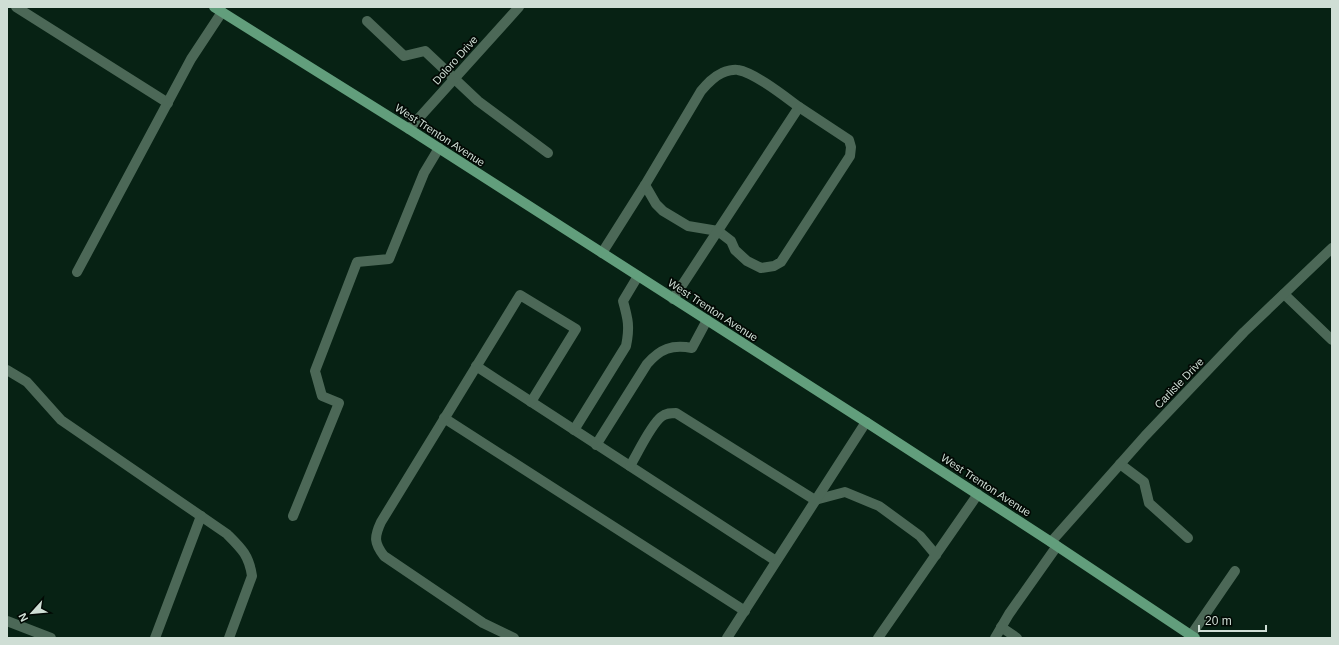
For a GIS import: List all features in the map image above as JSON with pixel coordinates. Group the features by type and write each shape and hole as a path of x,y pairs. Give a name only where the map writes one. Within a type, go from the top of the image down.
{"main road":[{"name":"West Trenton Avenue","path":"218,9 409,129 978,494 1192,637"}],"street":[{"path":"16,7 168,103"},
{"name":"Doloro Drive","path":"409,129 520,7"},
{"path":"77,272 218,9"},
{"path":"367,21 404,56 425,50 478,101 548,153"},
{"path":"602,253 645,185 701,91 711,80 722,73 736,70 748,74 850,140 850,156 781,262 774,266 761,268 747,262 735,250 731,241 718,231 688,226 674,218 663,211 656,204 645,185"},
{"path":"673,298 799,107"},
{"path":"293,516 339,403 322,396 315,371 357,262 389,259 424,173 438,148"},
{"name":"Carlisle Drive","path":"995,638 1054,544 1144,436 1244,332 1332,248"},
{"path":"574,430 626,346 629,332 628,319 623,301 638,276"},
{"path":"1284,294 1332,340"},
{"path":"514,638 483,622 384,556 378,549 376,532 520,295 576,329 531,402"},
{"path":"596,445 647,364 655,354 667,349 682,346 692,348 707,320"},
{"path":"476,366 776,560"},
{"path":"7,370 26,382 61,420 227,534 242,549 250,566 252,576 228,638"},
{"path":"630,466 656,422 662,416 670,413 676,413 815,500 845,492 879,506 920,536 936,555"},
{"path":"444,418 745,611"},
{"path":"727,638 866,422"},
{"path":"1120,464 1144,482 1149,503 1188,538"},
{"path":"878,638 978,494"},
{"path":"155,638 201,516"},
{"path":"1192,637 1236,571"},
{"path":"7,621 52,638"},
{"path":"1002,627 1017,638"}]}
